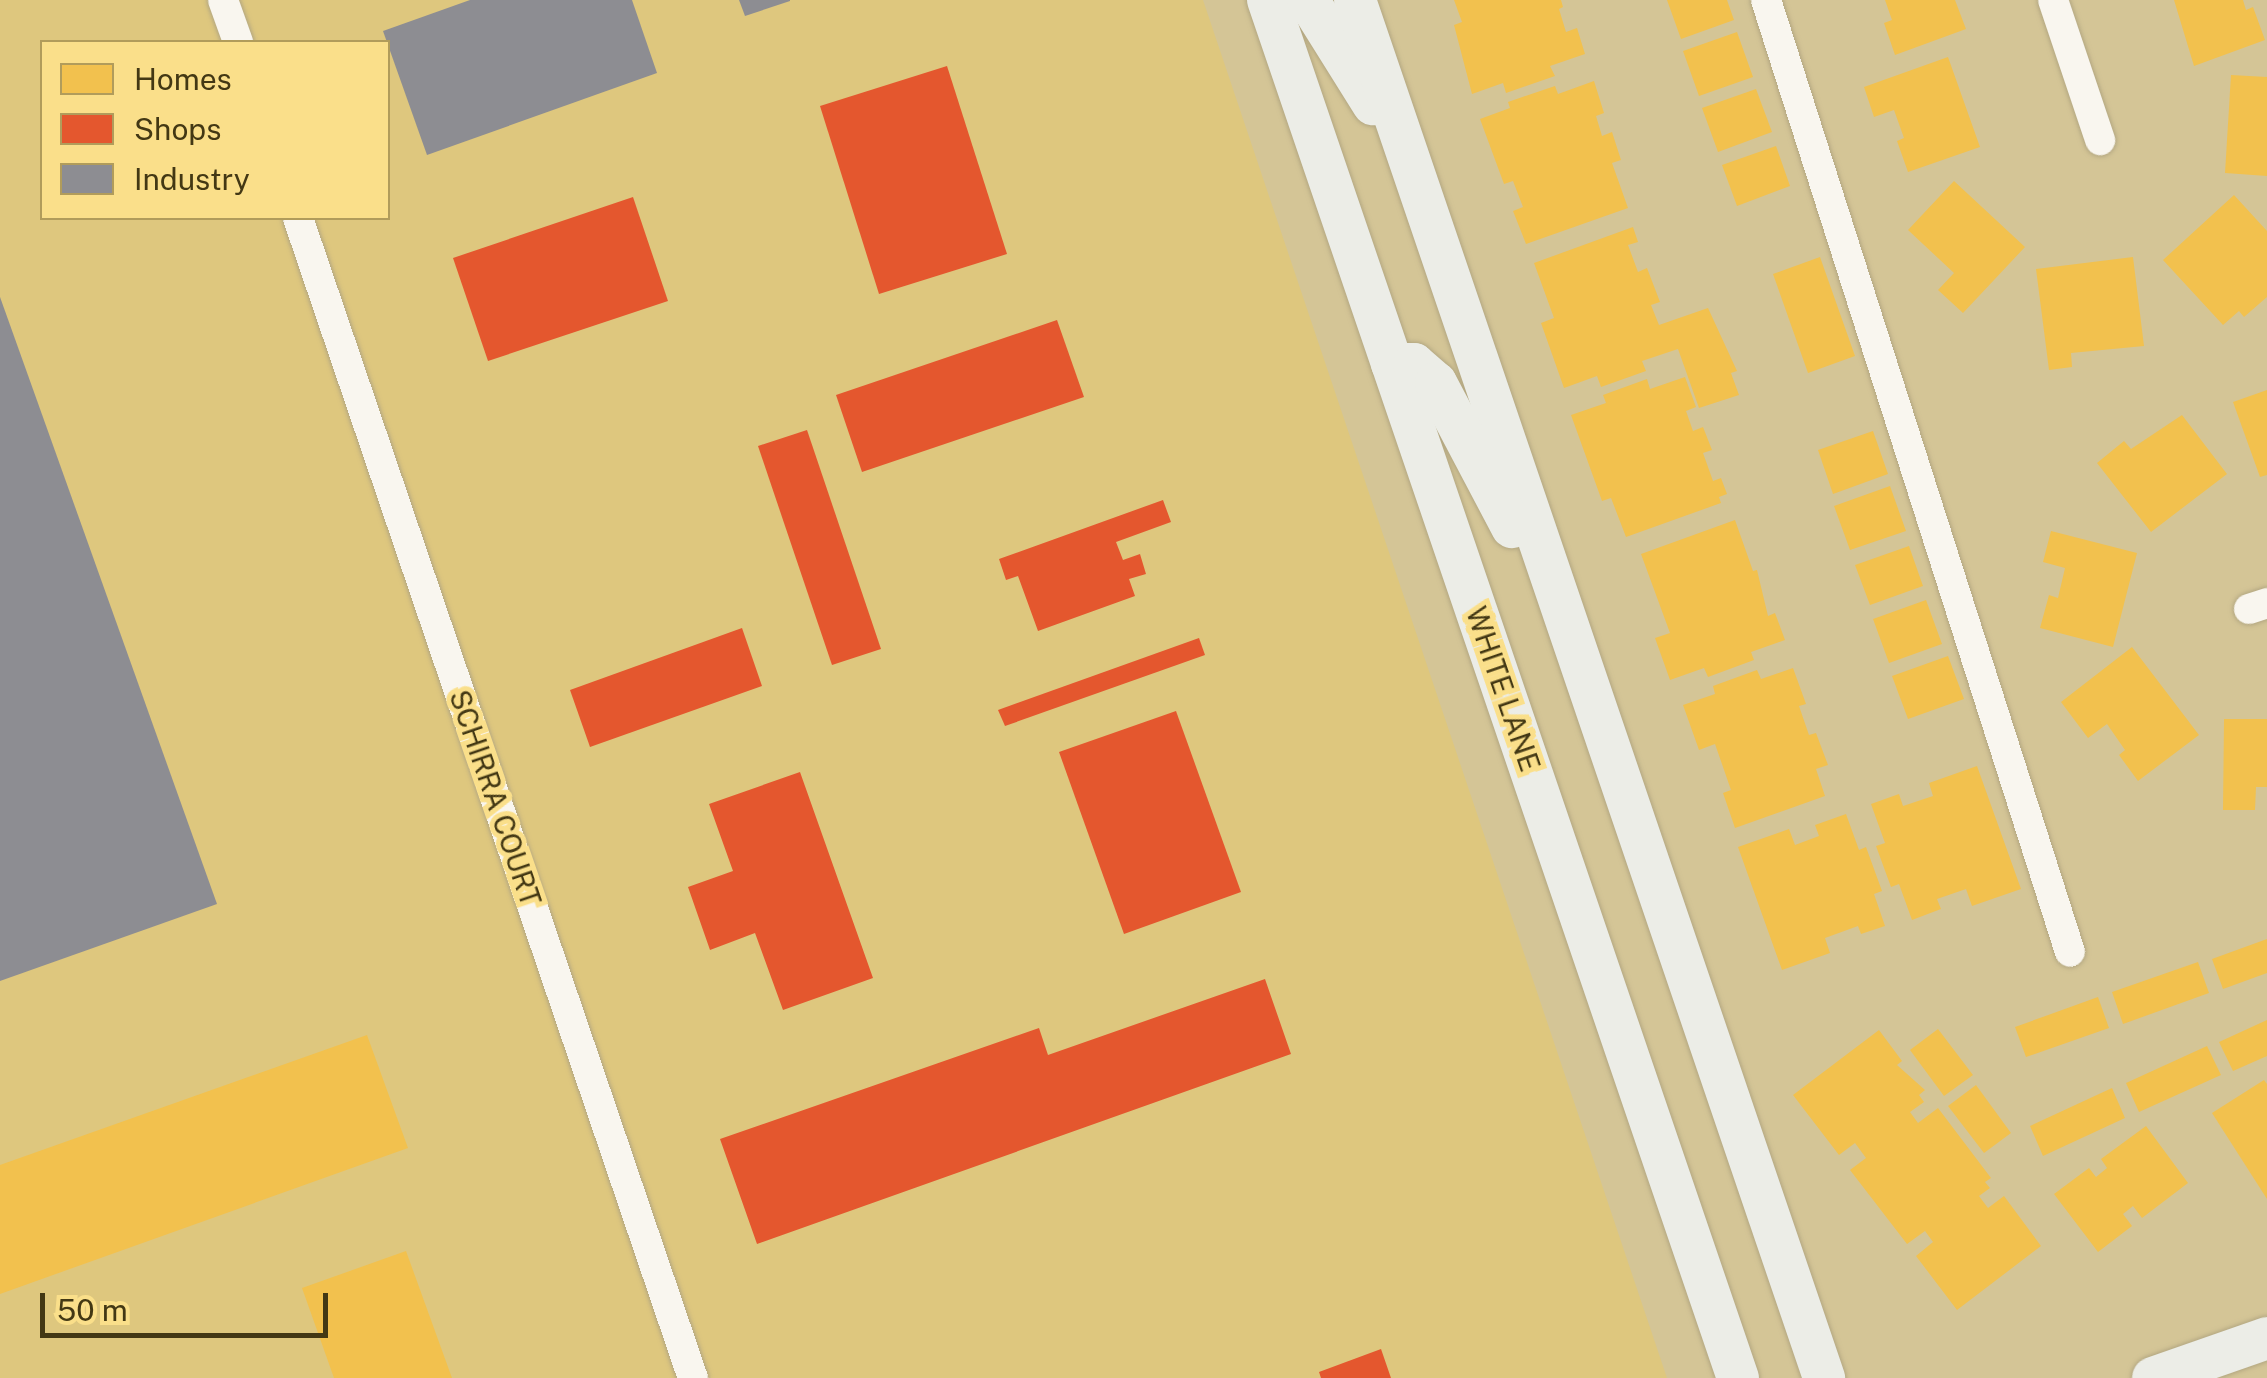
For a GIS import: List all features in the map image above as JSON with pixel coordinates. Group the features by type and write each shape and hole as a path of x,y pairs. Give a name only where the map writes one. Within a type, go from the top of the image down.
{"main road":[{"name":"WHITE LANE","path":"1268,0 1738,1378"},
{"path":"1308,0 1411,164"},
{"path":"1355,0 1824,1378"},
{"path":"1392,364 1414,364 1436,382 1576,646"},
{"path":"2153,1378 2267,1338"}],"street":[{"path":"224,0 237,40"},
{"path":"1766,0 2070,952"},
{"path":"2053,0 2100,140"},
{"name":"SCHIRRA COURT","path":"299,220 692,1378"}],"shaded area":[{"path":"0,0 1203,0 1667,1378 0,1378"}],"building: Homes":[{"path":"1454,0 1561,0 1563,7 1559,9 1566,32 1577,28 1585,54 1550,66 1555,76 1506,93 1503,83 1472,94 1454,25 1462,22"},
{"path":"1667,0 1727,0 1734,20 1681,39"},
{"path":"1885,0 1955,0 1966,29 1895,55 1884,23 1892,20"},
{"path":"2174,0 2243,0 2246,10 2253,7 2265,40 2194,66"},
{"path":"1737,32 1753,77 1699,96 1683,51"},
{"path":"1948,57 1980,147 1908,172 1897,141 1904,138 1894,110 1874,117 1864,87"},
{"path":"2231,75 2267,77 2267,176 2225,173"},
{"path":"1594,81 1604,113 1596,116 1602,136 1612,132 1621,160 1612,163 1628,208 1526,244 1513,211 1523,207 1513,181 1504,184 1480,119 1510,108 1508,102 1555,86 1558,94"},
{"path":"1756,89 1772,132 1718,152 1702,108"},
{"path":"1776,146 1790,186 1737,206 1722,165"},
{"path":"1954,181 2025,247 1963,313 1938,290 1954,273 1908,230"},
{"path":"2234,195 2267,231 2267,297 2244,317 2239,311 2223,325 2163,260"},
{"path":"1633,227 1638,242 1628,245 1638,272 1647,268 1660,302 1651,305 1659,325 1708,308 1737,371 1731,373 1739,395 1699,408 1678,349 1642,361 1646,371 1601,387 1597,376 1564,388 1541,323 1554,318 1534,263"},
{"path":"1820,257 1855,356 1808,373 1773,274"},
{"path":"2133,257 2144,346 2071,353 2072,367 2049,370 2036,269"},
{"path":"1685,377 1696,407 1686,411 1693,431 1703,427 1712,450 1703,453 1713,481 1721,478 1727,494 1719,497 1721,503 1626,537 1611,498 1602,501 1571,415 1606,403 1603,395 1647,379 1650,389"},
{"path":"2267,390 2267,475 2260,477 2233,402"},
{"path":"2182,415 2227,474 2151,532 2097,463 2124,441 2131,449"},
{"path":"1873,431 1888,474 1833,494 1818,450"},
{"path":"1890,486 1906,531 1850,550 1834,506"},
{"path":"1735,520 1753,571 1757,570 1768,616 1775,613 1785,640 1751,652 1754,660 1708,677 1704,668 1670,680 1655,638 1670,633 1641,554"},
{"path":"2051,531 2137,553 2113,647 2040,628 2049,595 2058,598 2065,568 2043,562"},
{"path":"1909,546 1923,586 1870,605 1855,565"},
{"path":"1926,600 1942,644 1889,663 1873,619"},
{"path":"2132,647 2199,735 2138,781 2119,755 2125,750 2107,724 2088,738 2061,702"},
{"path":"1948,656 1964,699 1908,719 1892,676"},
{"path":"1793,668 1806,704 1799,706 1809,735 1816,733 1828,765 1816,769 1825,796 1735,828 1723,793 1731,790 1715,744 1699,750 1683,705 1715,694 1713,686 1757,670 1761,679"},
{"path":"2224,719 2267,719 2267,787 2256,787 2255,810 2223,810"},
{"path":"1977,766 2021,889 1972,906 1966,889 1937,899 1941,909 1912,920 1899,884 1891,887 1876,846 1885,843 1871,804 1899,794 1903,806 1933,796 1929,783"},
{"path":"1846,814 1859,850 1866,847 1882,891 1874,894 1885,926 1861,934 1858,926 1825,938 1830,953 1782,970 1738,847 1789,829 1795,845 1819,836 1815,825"},
{"path":"2267,939 2267,973 2223,989 2212,959"},
{"path":"2198,962 2209,993 2123,1024 2112,992"},
{"path":"2098,997 2109,1028 2026,1057 2015,1027"},
{"path":"2267,1020 2267,1056 2233,1071 2219,1042"},
{"path":"1938,1029 1973,1075 1944,1096 1910,1050"},
{"path":"1879,1030 1902,1061 1897,1065 1925,1090 1919,1095 1924,1102 1910,1112 1918,1123 1938,1108 1991,1178 1985,1182 1990,1188 1979,1196 1988,1208 2004,1196 2041,1246 1957,1310 1916,1256 1933,1242 1925,1231 1907,1244 1850,1170 1866,1158 1855,1143 1839,1155 1793,1095"},
{"path":"367,1035 408,1148 0,1294 0,1165"},
{"path":"2207,1046 2221,1075 2139,1112 2126,1083"},
{"path":"2264,1080 2267,1084 2267,1199 2212,1113"},
{"path":"1976,1085 2011,1133 1984,1153 1948,1106"},
{"path":"2112,1088 2125,1118 2043,1156 2030,1126"},
{"path":"2146,1126 2188,1183 2142,1218 2133,1206 2123,1214 2132,1226 2098,1252 2054,1194 2089,1168 2096,1177 2107,1168 2101,1159"},
{"path":"406,1251 452,1378 334,1378 302,1288"}],"building: Shops":[{"path":"947,66 1007,254 879,294 820,106"},
{"path":"633,197 668,301 488,361 453,258"},
{"path":"1057,320 1084,397 862,472 836,395"},
{"path":"807,430 881,649 832,665 758,446"},
{"path":"1163,500 1171,522 1116,542 1123,560 1140,554 1146,574 1129,579 1135,596 1038,631 1018,576 1006,580 999,559"},
{"path":"742,628 762,686 590,747 570,690"},
{"path":"1199,638 1205,655 1005,726 998,710"},
{"path":"1176,711 1241,892 1124,934 1059,752"},
{"path":"800,772 873,978 783,1010 755,933 710,950 688,887 733,871 709,804"},
{"path":"1265,979 1291,1054 757,1244 720,1139 1039,1028 1048,1055"},
{"path":"1381,1349 1391,1378 1321,1378 1319,1372"}],"building: Industry":[{"path":"470,0 632,0 657,73 427,155 390,51 390,40 386,40 383,31"},
{"path":"739,0 790,0 790,1 745,16"},
{"path":"0,297 217,904 0,981"}]}
